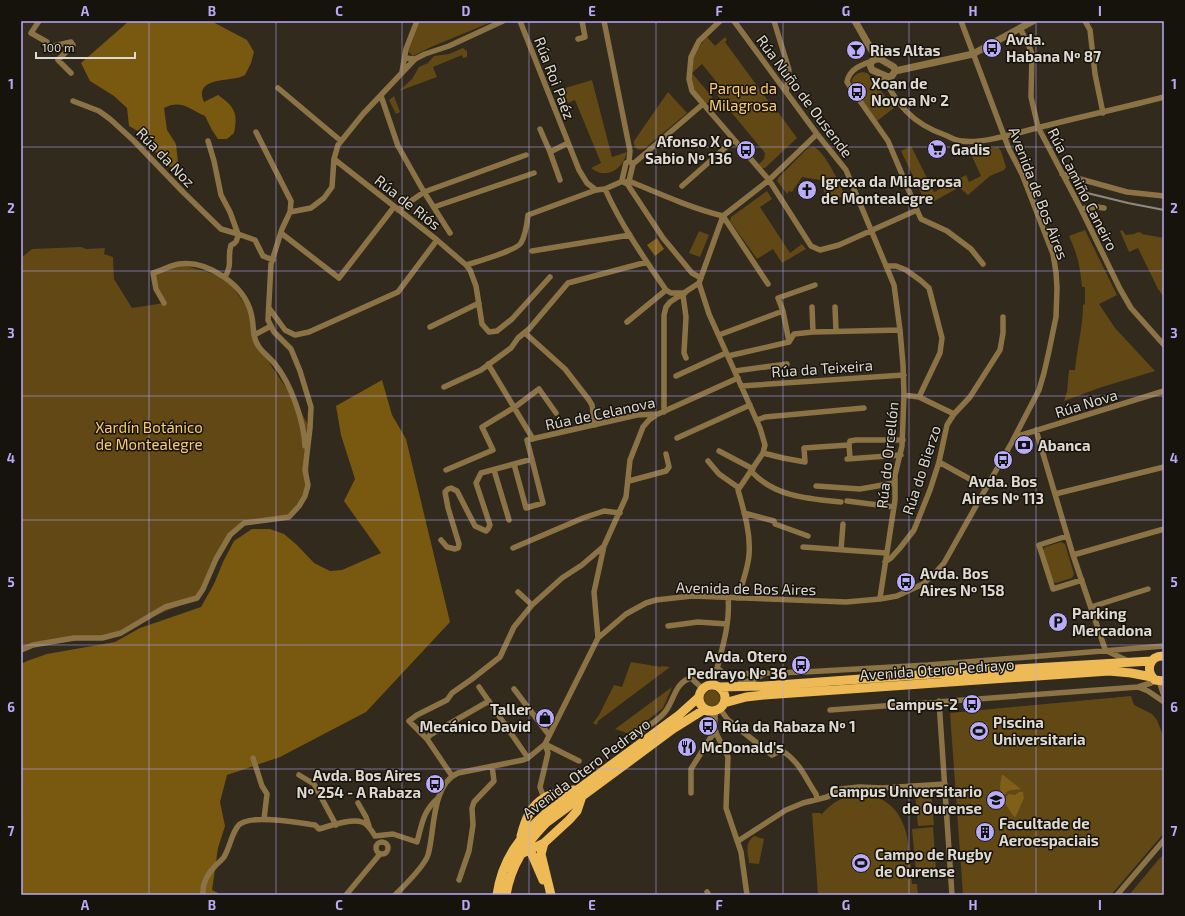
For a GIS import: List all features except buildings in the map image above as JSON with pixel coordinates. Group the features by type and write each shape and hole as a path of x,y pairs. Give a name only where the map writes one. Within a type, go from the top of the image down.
{"main road":[{"name":"Avenida Otero Pedrayo","path":"580,793 679,715 701,693 716,686 764,686 1151,661 1157,657 1164,656"},
{"path":"1151,661 1149,669 1158,680"},
{"name":"Avenida Otero Pedrayo","path":"497,895 504,866 520,840 534,829 546,813 565,804 682,723 714,708 759,695 1109,671 1131,673 1158,680"},
{"path":"701,693 700,704 714,708 724,694 716,686"},
{"path":"520,840 524,821 531,811 549,796 580,793 577,811 569,820 544,843 520,854"},
{"path":"549,796 565,804 569,820"},
{"path":"531,811 534,829 541,836 554,834"},
{"name":"Avenida Otero Pedrayo","path":"506,895 513,869 520,854 532,837 534,829"},
{"path":"544,843 541,854 551,895"},
{"path":"530,850 551,895"}],"street":[{"path":"39,21 31,33 47,42 47,46 49,47 71,42 73,45 58,60 71,73"},
{"path":"401,74 406,49 417,21"},
{"path":"290,213 311,208 324,198 332,187 334,159 338,145 363,114 415,59 449,46 503,21"},
{"name":"Rúa Roi Paéz","path":"520,21 579,170 587,183 596,190"},
{"path":"578,39 585,36 582,21"},
{"path":"604,21 630,151 631,163 626,182 663,238 700,281 709,314 750,405 765,445 763,453 738,490 749,542 749,556 740,592 737,598"},
{"path":"720,21 699,41 691,57 689,79 692,91 769,180 811,246 820,250 830,248 917,210"},
{"name":"Rúa Nuño de Ousende","path":"734,21 817,134 846,169 894,285 900,330 904,375 904,395"},
{"path":"774,21 789,70 786,92"},
{"path":"855,21 875,56 896,71"},
{"name":"Avenida de Bos Aires","path":"452,776 458,773 528,758 545,744 598,638 626,614 646,603 656,600 692,596 846,602 864,601 897,596 910,591 923,584 944,562 1015,437 1039,390 1056,317 1057,288 1053,254 1022,174 1014,160 961,21"},
{"path":"858,67 872,70 888,78 896,71 973,54 1033,21"},
{"path":"1085,21 1090,30 1095,74 1104,113"},
{"name":"Rúa Camiño Caneiro","path":"1020,28 1032,54 1031,98 1038,127 1081,209 1117,284 1131,308 1164,345"},
{"path":"871,50 872,60 870,65 872,70"},
{"path":"405,58 415,59"},
{"path":"881,60 872,60 858,67 851,73 847,82 888,141 921,218 947,231 970,250 983,264"},
{"path":"890,90 896,71"},
{"path":"881,74 890,90 909,115 930,130 961,141 972,141 1005,136 1038,127 1104,113 1164,97"},
{"path":"278,88 341,141"},
{"path":"381,96 398,146 424,192 450,233"},
{"name":"Rúa da Noz","path":"73,101 100,111 142,149 221,229 255,240 263,256 273,260"},
{"path":"631,163 703,104"},
{"path":"540,129 560,180"},
{"path":"21,650 33,645 74,638 102,638 122,633 165,607 197,598 203,589 216,559 230,535 244,523 289,516 300,506 305,496 308,485 305,470 311,407 300,371 291,349 274,332 268,320 273,260 281,233 290,213 291,201 256,132"},
{"path":"598,638 594,588 604,546 626,497 629,481 630,460 643,427 648,420 661,413 664,315 666,307 670,302 684,294 700,281 724,216 769,180 817,134"},
{"path":"682,186 734,140"},
{"name":"Rúa da Noz","path":"208,141 221,195 230,212 238,234"},
{"name":"Rúa Roi Paéz","path":"550,152 568,143"},
{"path":"281,233 339,278 396,208 424,192 526,155"},
{"name":"Rúa de Riós","path":"334,159 437,240 466,265 470,270 476,286 482,324 489,332 497,332 512,319 550,277"},
{"path":"434,207 534,173"},
{"path":"1062,174 1127,192 1164,196"},
{"path":"466,265 511,250 521,244 526,232 528,215 596,190 605,189 626,182 705,212 724,216 768,284"},
{"path":"605,189 612,206 666,290 671,294 684,294"},
{"path":"1081,209 1097,207 1104,208"},
{"path":"225,277 229,270 229,252 231,245 235,244 238,234"},
{"path":"532,251 630,235"},
{"path":"269,308 285,330 295,335 309,332 398,292 437,240"},
{"path":"444,387 482,370 511,348 518,338 525,333 568,284 647,262"},
{"path":"164,303 156,289 153,274 179,264 203,266 225,277 242,294 251,312 254,335 259,349 275,364 286,382 301,419 306,458"},
{"name":"Rúa do Orcellón","path":"880,598 894,506 894,483 903,440 904,395 919,396 940,353 942,338 929,288 906,270 896,266 886,266"},
{"path":"789,342 783,311 778,298 815,284"},
{"path":"627,322 666,290"},
{"path":"684,294 686,317 684,353 686,358"},
{"path":"430,327 479,303"},
{"path":"812,307 813,332"},
{"path":"835,307 836,331"},
{"path":"718,335 783,311"},
{"name":"Rúa do Bierzo","path":"885,562 891,558 914,530 925,505 939,462 947,425 954,414 970,397 1000,350 1003,333 1003,317"},
{"path":"254,335 271,326"},
{"path":"676,376 727,354 789,342 794,334 836,331 900,330"},
{"path":"525,333 565,369 592,405 595,425"},
{"path":"488,364 534,439"},
{"path":"734,371 787,364"},
{"name":"Rúa da Teixeira","path":"741,386 904,375"},
{"name":"Rúa de Celanova","path":"532,459 527,440 637,415 661,413 738,378"},
{"path":"446,470 493,450 482,427 515,407 539,389 556,413"},
{"name":"Rúa Nova","path":"1015,437 1164,391"},
{"path":"919,396 954,414"},
{"path":"678,438 750,405"},
{"path":"756,420 864,408"},
{"path":"1022,422 1024,435"},
{"path":"1036,430 1067,536 1105,650"},
{"path":"763,453 805,462 804,448 849,444 850,441 856,440 903,440"},
{"path":"849,444 849,459 901,455"},
{"path":"719,451 752,470 756,477 773,488 789,494 808,499 894,506"},
{"path":"629,481 666,471 669,467 666,454"},
{"path":"441,540 447,547 455,549 458,548 459,544 448,508 446,492 451,488 457,491 475,526 486,531 490,526 476,483 481,473 532,459 543,503 526,508 514,464"},
{"path":"708,461 719,474 739,488"},
{"path":"939,462 986,488"},
{"path":"1055,494 1164,467"},
{"path":"494,470 509,520"},
{"path":"816,486 860,489 894,483"},
{"path":"513,548 582,518 604,511 620,513"},
{"path":"744,513 774,521 775,524 808,536"},
{"path":"841,550 842,524"},
{"path":"1073,555 1164,529"},
{"path":"1067,536 1039,545 1053,589 1082,580"},
{"path":"395,895 412,879 428,856 435,808 438,798 452,776 427,739 409,721 417,715 447,700 452,693 468,683 500,657 514,627 532,605 562,578 582,565 604,546"},
{"path":"803,547 886,553"},
{"path":"1091,607 1148,588"},
{"path":"518,592 532,605"},
{"path":"716,686 717,668 727,624 729,606 728,597"},
{"path":"668,626 698,622 727,624"},
{"name":"Avenida Otero Pedrayo","path":"717,668 725,674 804,672 928,665 1164,646"},
{"name":"Avenida Otero Pedrayo","path":"1105,650 1130,662"},
{"name":"Avenida Otero Pedrayo","path":"734,687 740,683 753,680 768,672"},
{"name":"Avenida Otero Pedrayo","path":"634,735 666,711 679,686 686,679 691,678 701,693"},
{"path":"830,710 1138,687 1158,680 1164,696"},
{"path":"479,687 528,758"},
{"path":"1138,687 1148,691 1164,702"},
{"path":"514,689 549,736"},
{"path":"427,739 430,735 489,701"},
{"path":"939,701 952,895"},
{"path":"714,708 716,731 728,758 726,808 741,852 747,895"},
{"path":"714,708 772,755 781,750 791,757 800,766 816,794 817,799"},
{"path":"691,793 691,769 716,731"},
{"path":"545,744 579,761"},
{"path":"545,744 548,753 540,787 542,793 549,796"},
{"path":"253,758 262,786 267,794 264,819"},
{"path":"459,880 469,851 473,825 472,808 474,802 494,781 492,766"},
{"path":"299,775 314,784 336,825"},
{"path":"738,842 786,810 827,797 841,789 945,784"},
{"path":"375,836 393,834 417,842 424,817 430,805 438,798"},
{"path":"358,803 366,817 369,827"},
{"path":"203,895 202,889 206,876 224,858 238,825 244,820 264,819 315,825 319,829 353,821 363,822 369,827 379,842 386,843 389,848 386,853 380,854 346,895"},
{"path":"1117,895 1164,840"},
{"path":"379,842 376,849 380,854"}],"green space":[{"path":"420,21 494,21 413,56 408,51"},
{"name":"Parque da Milagrosa","path":"707,37 715,46 725,37 727,40 725,42 797,138 765,168 758,165 764,159 765,153 717,95 723,90 702,64 692,73 713,98 706,104 694,89 691,79 691,66 695,53"},
{"path":"463,48 467,51 467,57 463,58 462,55 433,67 437,77 399,91 412,79 419,67 428,63 434,56 449,54"},
{"path":"862,72 867,73 870,76 894,108 877,121 852,86 854,77"},
{"path":"592,80 612,157 627,152 622,164 618,168 608,173 602,173 591,168 601,163 575,100 568,103 562,89"},
{"path":"668,92 687,113 644,149 638,149 635,147 634,141"},
{"path":"394,96 400,112 396,114 389,100"},
{"path":"911,146 934,192 966,175 969,182 981,176 971,154 973,152 998,147 1001,151 1006,167 1004,170 990,176 968,195 958,188 929,204 922,195 901,151"},
{"path":"814,147 819,150 828,162 845,195 836,199 837,201 829,205 820,180 802,177 792,192 789,191 787,194 777,181 779,177 807,149"},
{"path":"767,191 772,199 760,207 790,253 802,244 806,249 782,263 773,249 757,259 730,221 731,217"},
{"path":"1085,230 1117,295 1099,304 1115,328 1155,371 1099,388 1064,401 1067,392 1069,370 1075,370 1083,305 1085,304 1085,287 1082,287 1075,249 1069,236"},
{"path":"1122,230 1126,235 1138,232 1164,238 1164,297 1158,289 1138,248 1129,252 1120,231"},
{"path":"699,231 709,235 700,257 689,253"},
{"name":"Xardín Botánico de Montealegre","path":"81,247 86,249 105,248 104,254 113,257 114,279 132,308 164,303 153,273 179,264 225,277 251,312 255,341 292,397 310,428 308,485 289,517 244,523 230,535 197,598 102,638 41,644 21,653 21,258 32,249"},
{"path":"1061,542 1065,544 1074,574 1072,578 1056,583 1053,582 1043,550 1045,547"},
{"path":"631,662 670,667 598,721 597,725 593,723 599,715 614,685 622,687"},
{"path":"672,687 663,708 630,734 615,729"},
{"path":"712,690 718,692 720,698 718,704 712,706 706,704 704,698 706,692"},
{"name":"Campus Universitario de Ourense","path":"1131,696 1134,705 1152,714 1157,720 1164,738 1164,833 1111,895 963,895 950,713"},
{"path":"931,791 934,825 918,826 915,792"},
{"path":"857,794 883,800 892,807 899,816 904,826 907,838 912,884 917,884 918,895 818,895 812,813 821,813 821,815 837,801"},
{"path":"933,827 936,869 916,871 912,829"},
{"path":"754,836 764,839 759,864 749,863 748,845"},
{"path":"1164,854 1164,895 1129,895 1159,859"}],"shaded area":[{"path":"129,21 211,21 247,40 254,52 251,63 245,75 238,78 211,83 203,89 202,95 204,102 218,95 232,107 234,111 236,120 234,133 227,139 218,139 205,116 190,108 175,104 164,108 167,130 176,144 178,163 176,169 164,164 143,134 129,126 127,108 114,96 90,81 81,63"},
{"path":"657,238 664,249 655,256 647,245"},
{"path":"382,380 392,415 406,439 450,622 366,712 280,757 227,775 220,802 225,826 218,848 212,890 222,895 21,895 21,664 47,654 115,642 140,628 201,607 214,584 234,541 252,529 270,529 284,534 314,563 330,571 342,570 381,553 344,501 355,479 341,435 336,406"},
{"path":"1002,775 1021,789 1010,790 1001,797 1000,785"},
{"path":"1019,792 1023,792 1024,798 1016,816 1014,817 1003,800 1009,794 1015,795"}],"railway":[{"path":"1083,192 1164,210"}],"place":[{"name":"Avda. Habana Nº 87","path":"992,48"},
{"name":"Rias Altas","path":"856,50"},
{"name":"Xoan de Novoa Nº 2","path":"857,92"},
{"name":"Gadis","path":"937,149"},
{"name":"Afonso X o Sabio Nº 136","path":"746,150"},
{"name":"Igrexa da Milagrosa de Montealegre","path":"807,190"},
{"name":"Abanca","path":"1024,445"},
{"name":"Avda. Bos Aires Nº 113","path":"1003,460"},
{"name":"Avda. Bos Aires Nº 158","path":"906,582"},
{"name":"Parking Mercadona","path":"1058,622"},
{"name":"Avda. Otero Pedrayo Nº 36","path":"801,665"},
{"name":"Campus-2","path":"972,704"},
{"name":"Taller Mecánico David","path":"545,718"},
{"name":"Rúa da Rabaza Nº 1","path":"708,726"},
{"name":"Piscina Universitaria","path":"979,731"},
{"name":"McDonald's","path":"687,747"},
{"name":"Avda. Bos Aires Nº 254 - A Rabaza","path":"435,784"},
{"name":"Campus Universitario de Ourense","path":"996,800"},
{"name":"Facultade de Aeroespaciais","path":"985,832"},
{"name":"Campo de Rugby de Ourense","path":"861,863"}]}
